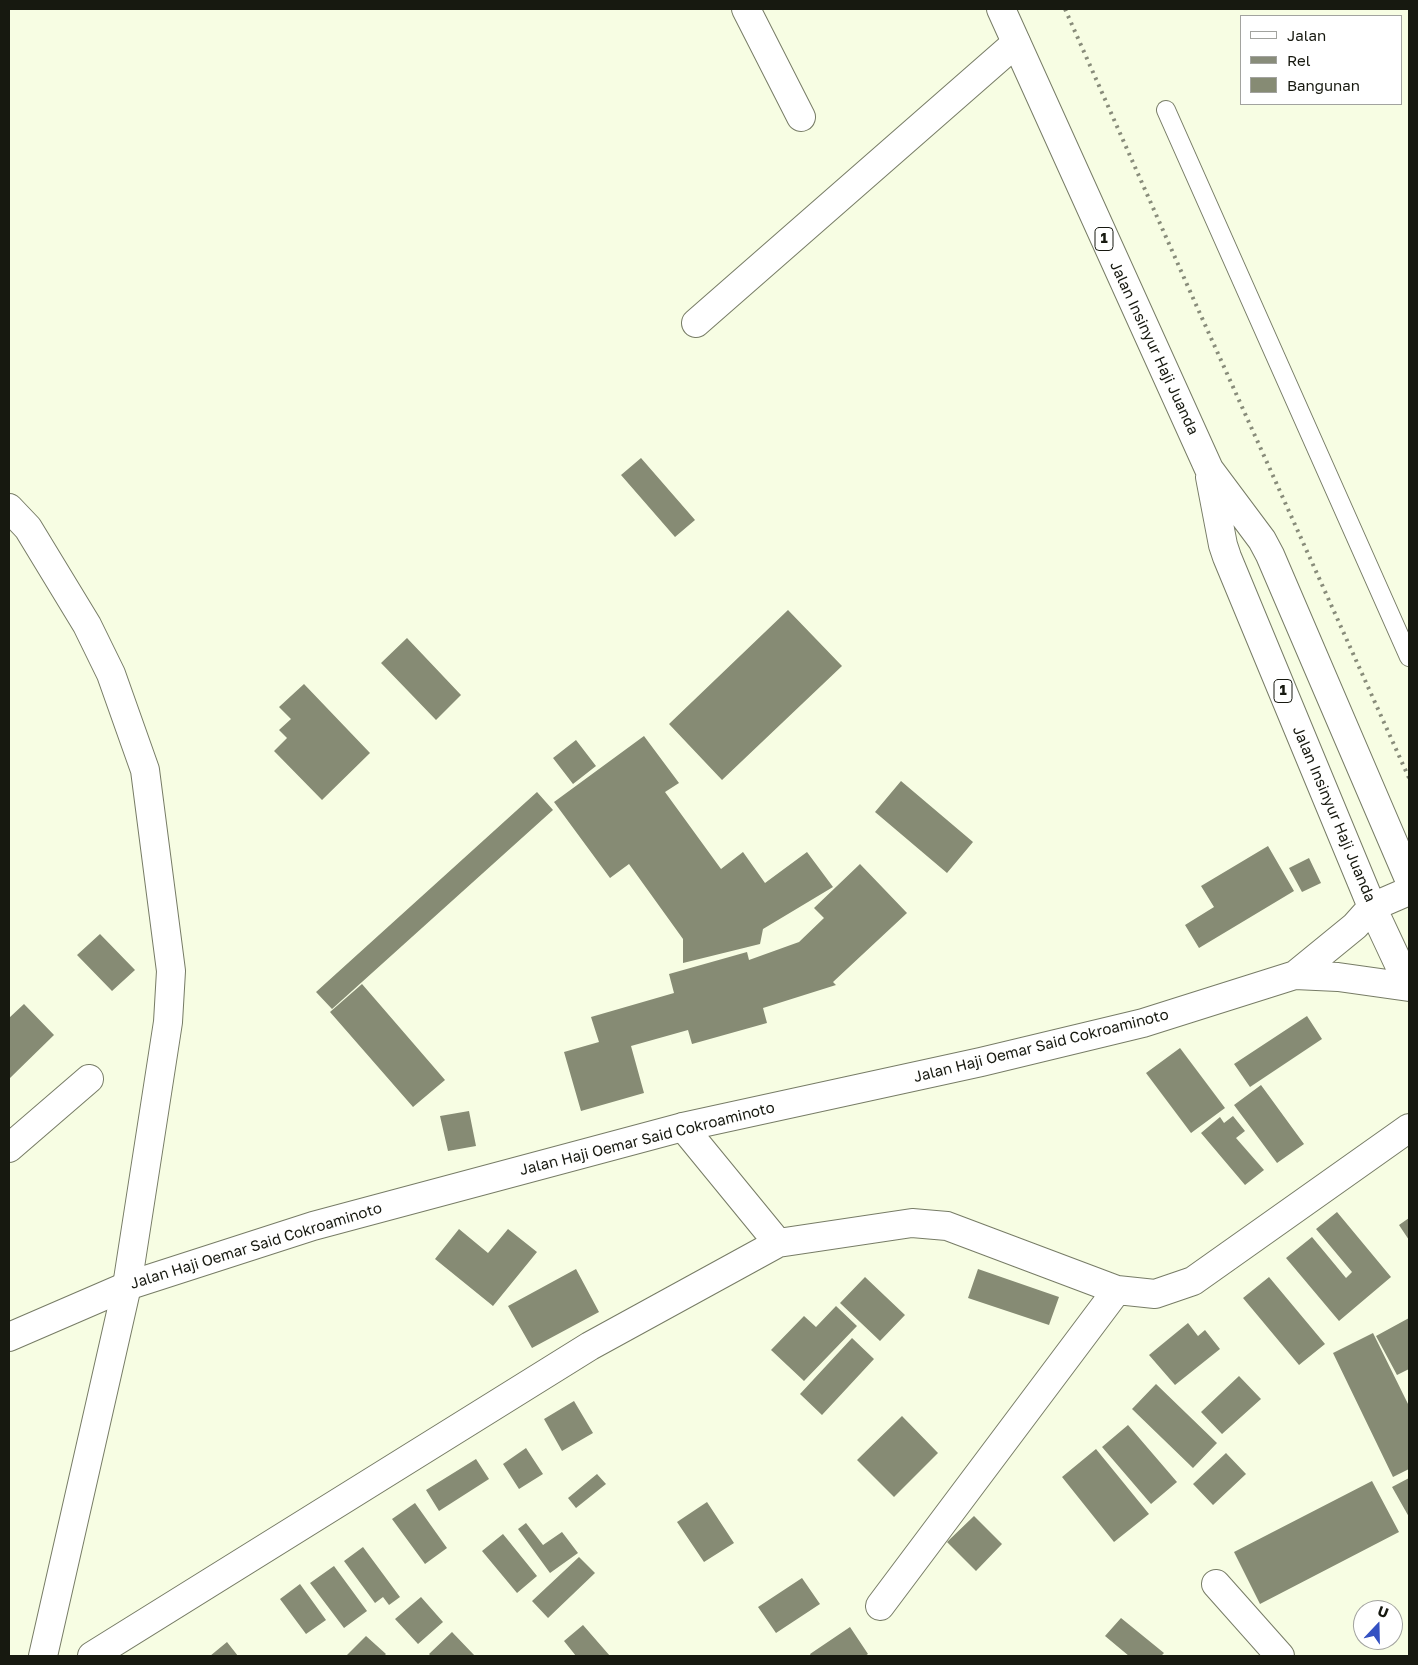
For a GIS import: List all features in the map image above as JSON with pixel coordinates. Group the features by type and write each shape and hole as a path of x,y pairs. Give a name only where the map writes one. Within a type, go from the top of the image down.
{"main road":[{"path":"746,9 801,117"},
{"name":"Jalan Insinyur Haji Juanda","path":"1000,9 1209,469 1262,540 1270,555 1409,879"},
{"path":"696,323 1016,43"},
{"name":"Jalan Insinyur Haji Juanda","path":"1209,469 1223,545 1372,907 1409,987"},
{"path":"9,508 28,528 87,625 110,674 145,770 171,971 166,1032 127,1286 43,1656"},
{"path":"1295,975 1355,926 1372,907 1409,891"},
{"path":"1295,975 1338,977 1409,987"},
{"name":"Jalan Haji Oemar Said Cokroaminoto","path":"9,1336 127,1286 313,1226 683,1126 981,1062 1143,1023 1295,975"},
{"path":"9,1148 90,1079"},
{"path":"683,1126 778,1243"},
{"path":"92,1656 590,1346 778,1243 912,1223 947,1226 1117,1290 1155,1294 1194,1281 1409,1128"},
{"path":"880,1606 1117,1290"},
{"path":"1216,1584 1280,1656"}],"lane":[{"path":"1166,110 1409,657"}],"building":[{"path":"641,458 695,520 675,537 621,475"},
{"path":"788,610 842,666 722,780 669,724"},
{"path":"407,638 461,695 436,720 381,663"},
{"path":"304,684 370,753 322,800 274,751 287,738 279,730 291,719 279,707"},
{"path":"644,736 679,783 665,792 721,869 743,852 765,883 807,852 833,887 763,929 760,944 683,963 683,939 629,864 610,878 554,802"},
{"path":"576,740 596,766 573,784 553,758"},
{"path":"901,781 973,842 947,873 875,812"},
{"path":"537,792 553,810 332,1009 316,992"},
{"path":"1268,846 1294,891 1199,948 1185,925 1214,907 1201,886"},
{"path":"1309,858 1321,883 1302,892 1289,868"},
{"path":"860,864 907,913 833,982 836,985 763,1008 767,1023 692,1044 688,1030 631,1046 644,1093 581,1111 564,1052 599,1042 591,1017 674,993 669,974 747,952 749,960 799,942 824,918 814,908"},
{"path":"100,934 135,970 112,991 77,955"},
{"path":"362,984 445,1080 413,1107 330,1012"},
{"path":"24,1004 54,1035 9,1079 9,1018"},
{"path":"1307,1016 1322,1039 1250,1087 1234,1064"},
{"path":"1180,1048 1225,1108 1191,1133 1146,1073"},
{"path":"1261,1085 1304,1144 1277,1163 1234,1105"},
{"path":"469,1111 476,1146 448,1151 440,1116"},
{"path":"1233,1116 1245,1131 1236,1138 1264,1170 1245,1185 1201,1133 1220,1117 1224,1123"},
{"path":"1337,1212 1391,1277 1339,1321 1286,1258 1312,1237 1346,1278 1352,1272 1316,1229"},
{"path":"1409,1218 1409,1240 1399,1225"},
{"path":"459,1229 488,1253 508,1229 537,1252 493,1306 435,1259"},
{"path":"576,1269 599,1312 532,1348 508,1306"},
{"path":"978,1269 1059,1297 1049,1325 968,1298"},
{"path":"865,1277 905,1315 880,1341 840,1303"},
{"path":"1269,1277 1325,1344 1299,1365 1243,1298"},
{"path":"836,1306 857,1326 804,1381 771,1350 804,1316 816,1327"},
{"path":"1409,1318 1409,1369 1397,1375 1376,1336"},
{"path":"1188,1323 1198,1336 1205,1330 1220,1349 1175,1385 1149,1355"},
{"path":"1373,1333 1409,1406 1409,1469 1393,1477 1333,1353"},
{"path":"852,1338 874,1359 822,1415 800,1394"},
{"path":"1239,1376 1261,1399 1222,1434 1201,1412"},
{"path":"1156,1384 1217,1443 1193,1468 1132,1409"},
{"path":"574,1401 593,1433 562,1451 544,1419"},
{"path":"902,1416 938,1453 894,1497 857,1460"},
{"path":"1128,1425 1177,1482 1151,1504 1102,1447"},
{"path":"526,1448 543,1474 519,1489 503,1464"},
{"path":"1096,1449 1149,1514 1114,1542 1062,1477"},
{"path":"1226,1453 1246,1474 1213,1505 1193,1484"},
{"path":"476,1459 489,1479 439,1511 426,1490"},
{"path":"597,1474 606,1484 576,1508 568,1498"},
{"path":"1409,1478 1409,1517 1392,1487"},
{"path":"1372,1481 1399,1532 1260,1604 1234,1552"},
{"path":"707,1502 734,1543 704,1562 677,1522"},
{"path":"415,1503 447,1548 425,1564 392,1519"},
{"path":"974,1516 1002,1544 976,1571 947,1542"},
{"path":"526,1523 543,1545 562,1532 578,1553 550,1573 518,1529"},
{"path":"503,1534 537,1576 517,1593 482,1551"},
{"path":"363,1547 400,1597 389,1605 383,1597 375,1603 344,1561"},
{"path":"579,1557 595,1573 548,1618 532,1601"},
{"path":"334,1566 367,1611 344,1628 310,1583"},
{"path":"802,1578 820,1604 776,1633 758,1607"},
{"path":"300,1584 326,1620 306,1634 280,1599"},
{"path":"421,1597 443,1622 418,1644 395,1619"},
{"path":"1121,1618 1164,1653 1161,1656 1129,1656 1105,1636"},
{"path":"583,1625 610,1656 576,1656 564,1641"},
{"path":"850,1627 868,1654 865,1656 811,1656 810,1654"},
{"path":"452,1632 475,1656 431,1656 429,1654"},
{"path":"366,1636 386,1654 384,1656 346,1656"},
{"path":"227,1642 238,1656 210,1656"}],"railway":[{"path":"1065,9 1409,778"}]}
